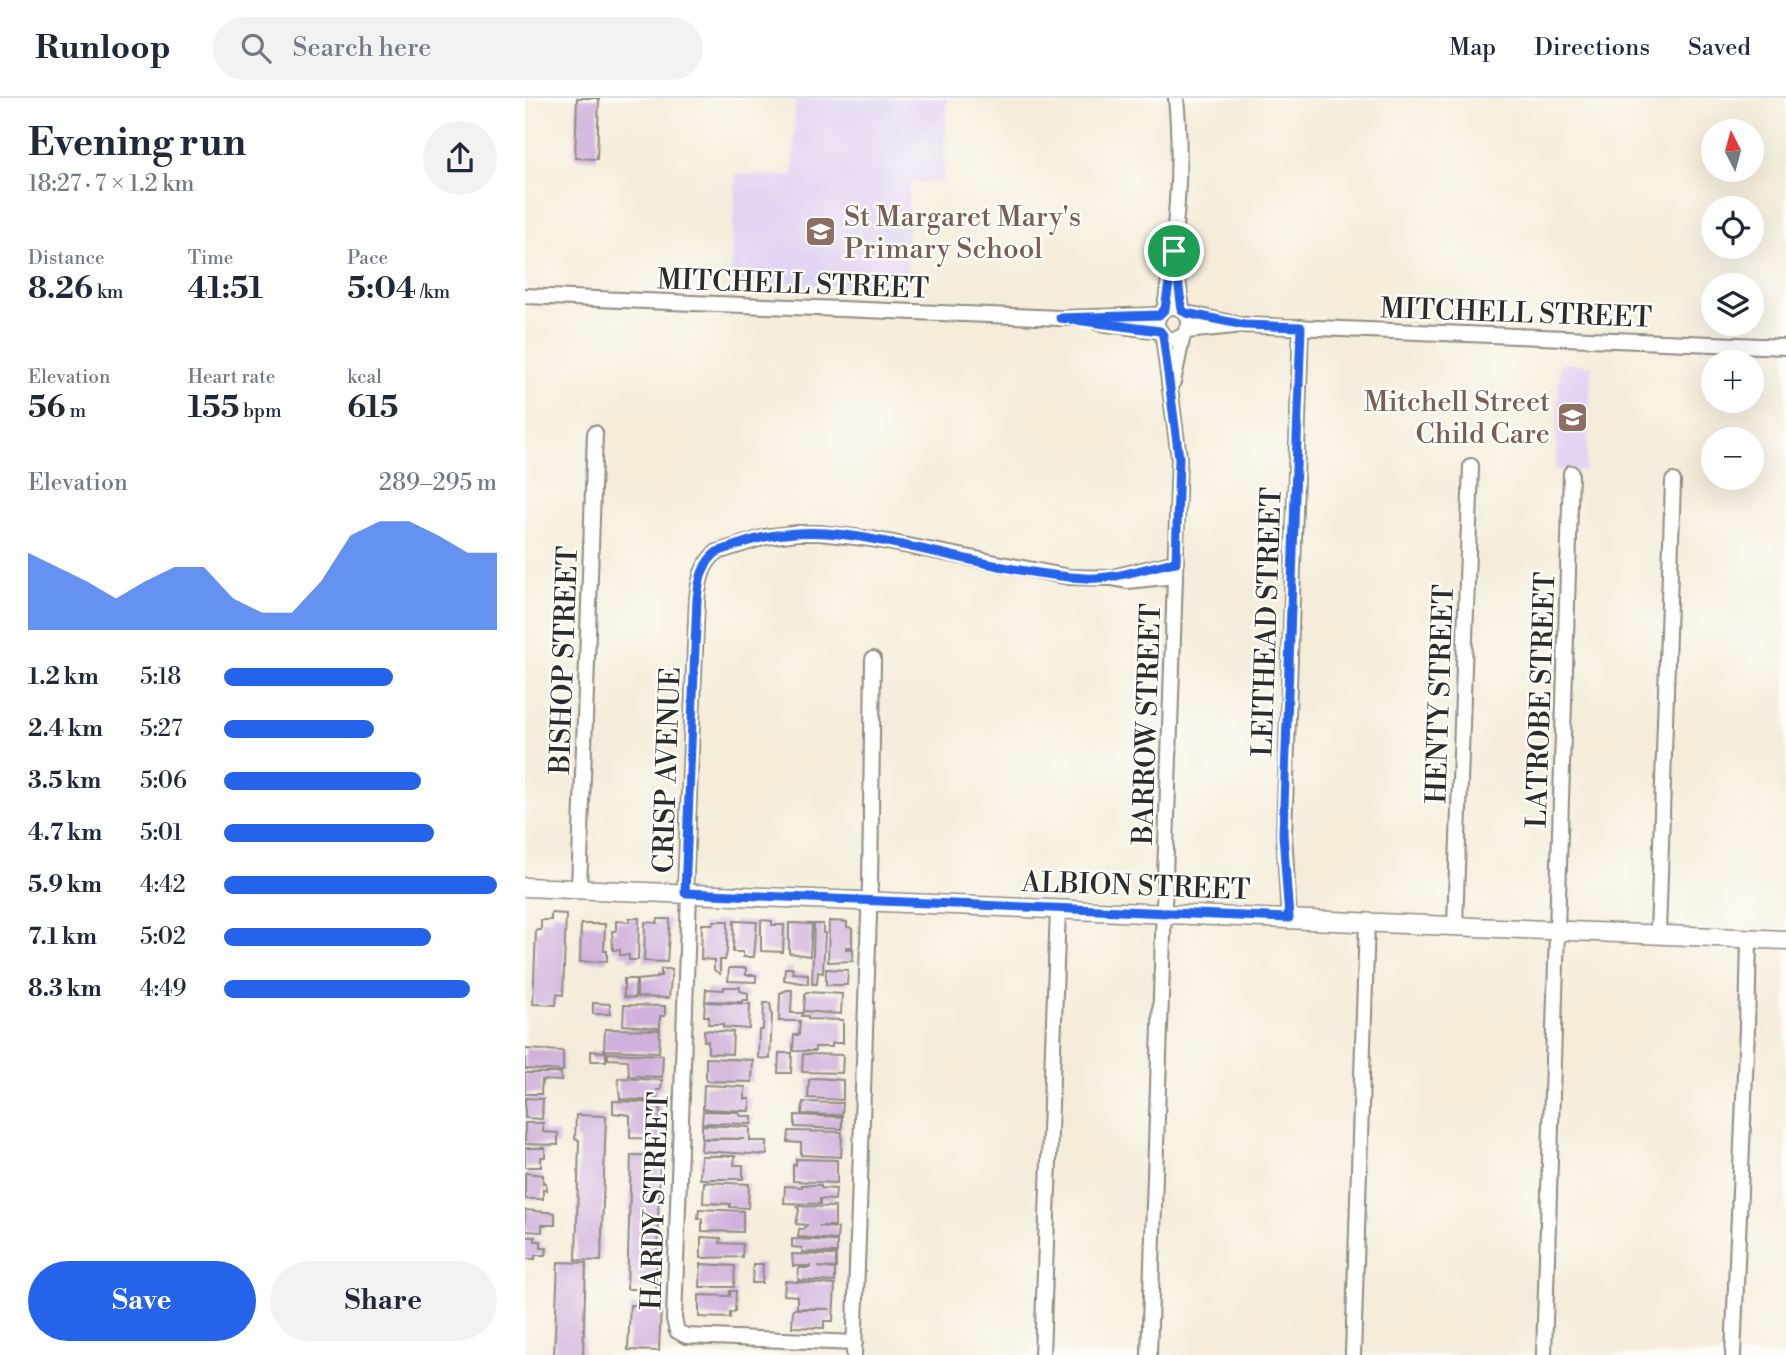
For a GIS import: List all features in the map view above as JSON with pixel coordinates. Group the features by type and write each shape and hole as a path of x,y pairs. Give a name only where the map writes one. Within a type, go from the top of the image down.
{"street":[{"path":"1174,251 1184,311 1189,322 1185,333 1175,338 1161,333 1157,323 1162,312 1174,251 1179,125 1176,98"},
{"path":"1179,125 1186,98"},
{"name":"MITCHELL STREET","path":"525,296 1060,318 1162,312"},
{"path":"1162,312 1174,307 1184,311"},
{"name":"MITCHELL STREET","path":"1184,311 1244,325"},
{"name":"MITCHELL STREET","path":"1060,318 1161,333"},
{"name":"MITCHELL STREET","path":"1185,333 1244,325 1786,347"},
{"name":"LEITHEAD STREET","path":"1289,918 1283,834 1301,327"},
{"name":"BARROW STREET","path":"1149,1355 1179,458 1161,333"},
{"name":"BARROW STREET","path":"1171,390 1185,333"},
{"name":"BISHOP STREET","path":"579,889 595,433"},
{"name":"HENTY STREET","path":"1455,925 1471,466"},
{"name":"LATROBE STREET","path":"1543,1355 1571,473"},
{"path":"1658,934 1673,481"},
{"name":"CRISP AVENUE","path":"687,893 697,599 699,581 711,557 737,545 765,537 820,533 872,539 1047,574 1090,579 1112,578 1130,572 1176,569"},
{"path":"855,1349 869,901 873,659"},
{"name":"ALBION STREET","path":"525,887 1058,909 1164,905 1289,918 1786,940"},
{"name":"HARDY STREET","path":"687,893 674,1319 677,1331 688,1336 855,1349"},
{"path":"1042,1355 1058,909"},
{"path":"1353,1355 1367,922"},
{"path":"1733,1355 1749,939"}],"shaded area":[{"name":"St Margaret Mary's Primary School","path":"795,98 947,98 943,183 910,182 906,289 730,282 736,174 793,176"},
{"name":"Mitchell Street Child Care","path":"1560,363 1592,365 1586,471 1555,470"}],"building":[{"path":"577,98 599,98 597,159 575,158"},
{"path":"551,913 566,914 563,995 557,994 556,1005 533,1004 536,930 541,930 541,920 551,920"},
{"path":"629,918 639,918 638,960 629,960 629,955 620,955 620,950 613,950 612,931 616,931 616,921 629,922"},
{"path":"658,919 670,919 667,962 644,961 645,922 657,923"},
{"path":"761,920 772,921 772,925 784,925 783,952 761,951"},
{"path":"713,921 728,921 727,952 725,960 720,960 720,974 714,970 714,960 701,959 702,924 713,924"},
{"path":"734,921 757,922 754,957 743,957 743,952 733,952"},
{"path":"829,921 847,922 847,927 852,928 852,947 846,949 853,949 853,961 828,962"},
{"path":"789,923 812,924 810,956 789,953"},
{"path":"581,924 605,924 604,951 607,951 607,961 580,962"},
{"path":"814,924 823,924 825,933 823,973 818,972 817,984 812,984"},
{"path":"729,968 746,968 746,975 756,975 756,982 728,981"},
{"path":"785,968 793,968 792,973 808,974 808,984 784,980"},
{"path":"661,969 672,969 669,998 637,997 637,980 657,978 661,976"},
{"path":"826,969 848,970 847,985 826,985"},
{"path":"624,979 636,979 635,998 624,997"},
{"path":"724,987 740,987 740,991 748,993 748,1000 705,1001 706,989 724,990"},
{"path":"792,990 791,1013 803,1013 802,1016 808,1016 808,1019 843,1020 843,1043 832,1043 832,1047 815,1047 815,1051 793,1051 794,1035 799,1035 800,1021 779,1021 780,993"},
{"path":"807,992 842,994 841,1014 804,1011"},
{"path":"705,1002 750,1004 749,1029 708,1024 709,1016 704,1016"},
{"path":"593,1003 610,1004 610,1014 593,1014"},
{"path":"764,1003 770,1003 772,1015 770,1059 758,1058"},
{"path":"624,1005 665,1006 665,1016 660,1016 660,1028 623,1025"},
{"path":"605,1029 660,1030 659,1052 604,1050"},
{"path":"704,1030 733,1032 732,1054 708,1053"},
{"path":"525,1049 563,1051 563,1071 525,1069"},
{"path":"591,1051 606,1052 606,1061 591,1061"},
{"path":"608,1053 663,1055 662,1077 629,1076 628,1060 608,1059"},
{"path":"779,1053 792,1053 791,1073 778,1073"},
{"path":"803,1054 843,1055 842,1073 802,1072"},
{"path":"706,1058 753,1060 752,1082 706,1081"},
{"path":"525,1073 561,1073 561,1081 542,1080 541,1094 525,1094"},
{"path":"618,1078 662,1080 661,1090 657,1090 657,1101 620,1099"},
{"path":"809,1080 843,1080 843,1100 808,1098"},
{"path":"704,1085 745,1087 745,1099 750,1099 750,1111 703,1109"},
{"path":"525,1098 543,1099 542,1119 525,1118"},
{"path":"613,1101 660,1103 661,1139 630,1138 630,1115 613,1113"},
{"path":"803,1102 843,1103 842,1115 802,1114"},
{"path":"703,1111 738,1112 741,1116 752,1116 752,1124 702,1123"},
{"path":"576,1115 606,1116 601,1261 576,1260 579,1140 575,1139"},
{"path":"795,1115 842,1117 842,1129 795,1127"},
{"path":"525,1123 543,1123 543,1132 558,1133 558,1145 525,1144"},
{"path":"702,1125 750,1127 750,1141 767,1141 767,1155 701,1151 702,1139 744,1139 702,1138"},
{"path":"789,1131 842,1132 841,1157 801,1155 801,1143 788,1142"},
{"path":"525,1148 545,1148 541,1167 525,1167"},
{"path":"631,1155 660,1156 656,1289 627,1289"},
{"path":"701,1156 735,1156 734,1165 743,1165 743,1179 700,1179"},
{"path":"796,1159 837,1160 837,1183 793,1181 793,1165 796,1165"},
{"path":"525,1173 543,1175 546,1190 543,1189 543,1199 525,1199"},
{"path":"704,1182 749,1184 748,1208 703,1203"},
{"path":"821,1185 821,1188 836,1189 835,1200 820,1199 820,1204 784,1203 785,1186"},
{"path":"797,1206 835,1207 835,1226 819,1226 838,1228 837,1240 798,1237 799,1229 807,1225 796,1224 799,1210"},
{"path":"699,1209 743,1211 743,1232 702,1231 702,1219 698,1219"},
{"path":"525,1210 555,1213 555,1225 542,1225 542,1232 525,1231"},
{"path":"525,1237 535,1237 535,1241 541,1241 541,1248 547,1248 546,1255 525,1259"},
{"path":"701,1237 721,1238 720,1243 743,1244 742,1257 701,1258"},
{"path":"792,1239 837,1241 837,1253 802,1252 802,1248 792,1247"},
{"path":"792,1254 836,1255 836,1268 818,1267 835,1269 835,1282 798,1280 799,1268 810,1266 793,1266"},
{"path":"558,1262 586,1263 583,1355 554,1355"},
{"path":"701,1264 735,1266 734,1287 700,1287"},
{"path":"753,1264 763,1264 762,1283 752,1283"},
{"path":"785,1281 835,1285 833,1321 824,1321 824,1328 792,1327 793,1309 830,1309 797,1308 797,1296 784,1295"},
{"path":"730,1291 736,1291 735,1312 730,1312 730,1318 699,1317 699,1295 730,1296"},
{"path":"630,1305 661,1306 659,1351 628,1350"}],"place":[{"name":"St Margaret Mary's Primary School","path":"821,232"},
{"name":"Mitchell Street Child Care","path":"1573,417"}],"route":[{"path":"1174,251 1182,310 1186,313 1244,325 1301,327 1283,834 1289,918 685,893 697,599 703,569 717,552 765,537 820,533 844,534 1047,574 1090,579 1112,578 1176,562 1179,458 1163,335 1160,331 1060,318 1159,315 1165,309 1174,251"}]}
